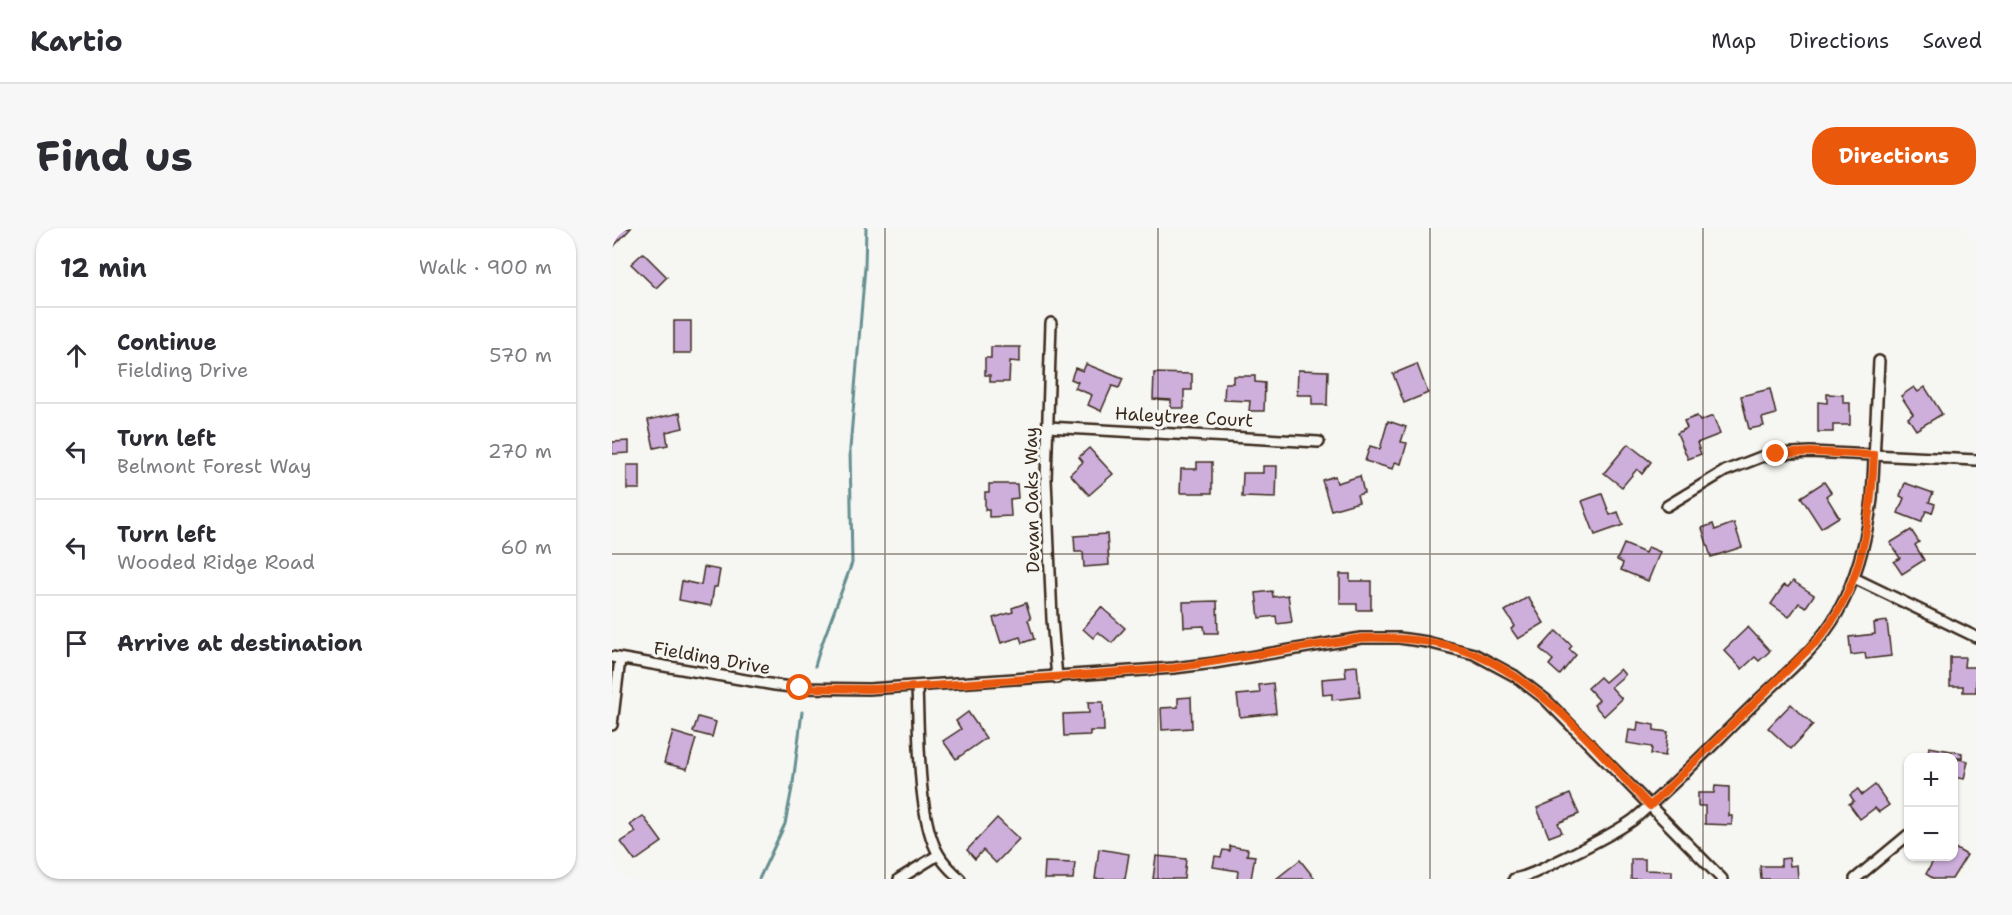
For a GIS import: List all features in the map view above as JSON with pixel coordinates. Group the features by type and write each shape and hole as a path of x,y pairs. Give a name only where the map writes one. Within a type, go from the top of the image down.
{"street":[{"name":"Devan Oaks Way","path":"1051,323 1047,427 1048,545 1057,678"},
{"path":"1514,879 1526,877 1603,839 1633,820 1650,806 1818,640 1838,613 1854,578 1869,519 1879,361"},
{"name":"Haleytree Court","path":"1047,427 1319,441"},
{"path":"1667,506 1725,471 1761,457 1791,452 1976,460"},
{"path":"1854,578 1976,638"},
{"name":"Fielding Drive","path":"616,658 800,688 869,689 1057,678 1204,664 1361,638 1399,638 1449,646 1474,654 1530,686 1588,740 1722,879"},
{"path":"612,725 616,658"},
{"path":"917,687 924,808 938,855 960,879"},
{"path":"1855,879 1904,838"},
{"path":"899,879 938,855"}],"building":[{"path":"612,228 631,228 612,248"},
{"path":"643,253 667,277 656,288 631,264"},
{"path":"674,321 691,321 691,353 674,353"},
{"path":"991,347 1020,347 1020,362 1010,361 1009,382 990,382 990,375 985,375 985,358 991,358"},
{"path":"1086,364 1123,379 1119,388 1112,386 1101,411 1088,405 1092,395 1075,388 1078,382 1071,379 1075,368 1083,371"},
{"path":"1417,364 1428,393 1404,403 1393,374"},
{"path":"1298,370 1328,371 1327,405 1312,405 1312,395 1297,395"},
{"path":"1154,373 1192,374 1192,390 1184,390 1184,408 1171,408 1171,400 1153,399"},
{"path":"1233,376 1255,376 1255,382 1265,383 1264,411 1249,411 1250,401 1224,400 1225,383 1233,383"},
{"path":"1914,387 1918,392 1925,387 1942,414 1916,430 1908,418 1913,414 1901,396"},
{"path":"1770,389 1776,414 1762,418 1764,426 1749,429 1741,396"},
{"path":"1827,394 1843,395 1843,403 1850,403 1850,425 1833,425 1833,432 1818,432 1818,402 1827,403"},
{"path":"680,413 683,428 666,432 668,445 654,448 648,420"},
{"path":"1697,416 1700,421 1713,416 1720,434 1697,443 1701,454 1688,459 1677,433 1687,428 1684,421"},
{"path":"1388,421 1406,427 1401,442 1407,443 1401,464 1395,462 1393,469 1365,461 1370,446 1380,449"},
{"path":"629,441 629,453 612,454 612,442"},
{"path":"1628,444 1651,462 1642,474 1637,469 1622,487 1604,473"},
{"path":"1089,448 1113,474 1089,495 1070,474 1083,462 1079,457"},
{"path":"1197,462 1212,462 1212,493 1180,493 1181,469 1197,469"},
{"path":"627,465 640,465 640,489 627,489"},
{"path":"1263,466 1277,466 1276,498 1242,497 1243,473 1263,473"},
{"path":"1335,476 1337,483 1360,476 1364,493 1357,495 1359,502 1331,510 1322,480"},
{"path":"1824,482 1831,492 1826,496 1839,517 1821,528 1801,497"},
{"path":"1905,483 1933,493 1929,502 1935,504 1932,513 1926,511 1921,522 1898,513 1904,498 1900,496"},
{"path":"989,484 1017,484 1018,498 1010,499 1011,516 989,517 989,510 985,510 985,492 989,492"},
{"path":"1602,494 1610,515 1618,512 1623,525 1595,535 1582,501"},
{"path":"1734,523 1742,547 1711,557 1702,528 1713,524 1715,530"},
{"path":"1911,530 1919,542 1915,545 1924,560 1902,574 1894,562 1900,558 1890,543"},
{"path":"1107,534 1109,565 1084,567 1083,552 1075,552 1074,536"},
{"path":"1624,544 1645,553 1648,547 1660,552 1648,581 1621,570 1623,563 1617,560"},
{"path":"704,567 720,570 711,606 679,600 682,581 701,585"},
{"path":"1340,574 1350,574 1350,581 1371,581 1371,610 1357,610 1357,604 1340,604"},
{"path":"1793,581 1814,595 1806,607 1799,603 1789,617 1771,604 1784,585 1788,587"},
{"path":"1272,591 1273,597 1288,595 1292,622 1277,624 1276,616 1259,618 1256,593"},
{"path":"1528,597 1544,623 1518,639 1511,629 1515,626 1505,611"},
{"path":"1217,601 1218,633 1205,633 1204,626 1184,627 1183,602"},
{"path":"1026,603 1034,639 1022,643 1020,637 1001,643 993,618 1013,612 1012,608"},
{"path":"1101,607 1125,628 1112,643 1098,632 1093,638 1083,629"},
{"path":"1887,621 1891,656 1866,659 1865,653 1851,655 1849,637 1875,634 1874,623"},
{"path":"1748,627 1770,651 1759,661 1755,657 1742,669 1724,650"},
{"path":"1556,631 1572,646 1569,649 1576,655 1560,675 1549,665 1553,660 1540,649"},
{"path":"1950,657 1965,657 1964,667 1976,667 1976,692 1963,692 1963,686 1950,686"},
{"path":"1357,666 1360,697 1332,700 1332,694 1323,695 1322,679 1346,677 1345,667"},
{"path":"1620,669 1625,675 1611,687 1622,699 1604,716 1594,705 1599,700 1588,688 1600,677 1605,682"},
{"path":"1273,683 1276,713 1240,717 1237,695 1260,693 1259,685"},
{"path":"1191,697 1192,728 1162,730 1161,708 1178,707 1178,698"},
{"path":"1088,702 1103,702 1104,731 1090,731 1090,735 1064,736 1063,714 1089,713"},
{"path":"1791,704 1813,725 1791,749 1768,728"},
{"path":"968,712 986,738 956,759 943,741 961,729 956,721"},
{"path":"698,717 716,722 712,737 693,732"},
{"path":"1638,722 1654,725 1654,730 1668,732 1665,756 1651,754 1652,747 1627,743 1629,730 1637,731"},
{"path":"673,732 696,739 687,769 664,763"},
{"path":"1929,747 1962,753 1962,758 1958,758 1958,753 1928,753"},
{"path":"1958,759 1968,761 1964,779 1958,778"},
{"path":"1875,785 1889,805 1879,812 1875,808 1860,819 1849,804 1854,801 1850,795 1858,789 1862,795"},
{"path":"1715,786 1729,787 1729,816 1732,816 1732,825 1705,824 1705,806 1698,806 1698,793 1714,793"},
{"path":"1570,794 1579,814 1558,823 1562,832 1549,837 1537,808"},
{"path":"643,816 662,842 635,861 621,842 636,832 630,825"},
{"path":"997,818 1019,839 996,863 983,850 975,859 967,850"},
{"path":"1230,846 1248,849 1247,855 1255,856 1251,879 1237,879 1238,871 1213,867 1215,856 1221,857 1223,850 1230,851"},
{"path":"1099,849 1129,854 1125,879 1095,879"},
{"path":"1958,850 1967,855 1952,879 1934,879 1926,874 1933,861 1958,861"},
{"path":"1156,856 1186,859 1184,879 1153,879"},
{"path":"1789,858 1790,866 1797,865 1798,879 1761,879 1760,866 1781,866 1781,859"},
{"path":"1631,859 1645,859 1645,870 1672,871 1672,879 1631,879"},
{"path":"1300,860 1315,879 1276,879"},
{"path":"1045,862 1075,863 1073,879 1044,879"}],"waterway":[{"path":"815,666 852,563 850,449 865,267 866,228"},
{"path":"759,879 785,824 802,712"}],"route":[{"path":"800,688 869,689 1057,678 1214,663 1361,638 1399,638 1449,646 1474,654 1530,686 1588,740 1650,806 1818,640 1838,613 1854,578 1869,519 1874,455 1810,452 1776,454"}]}
